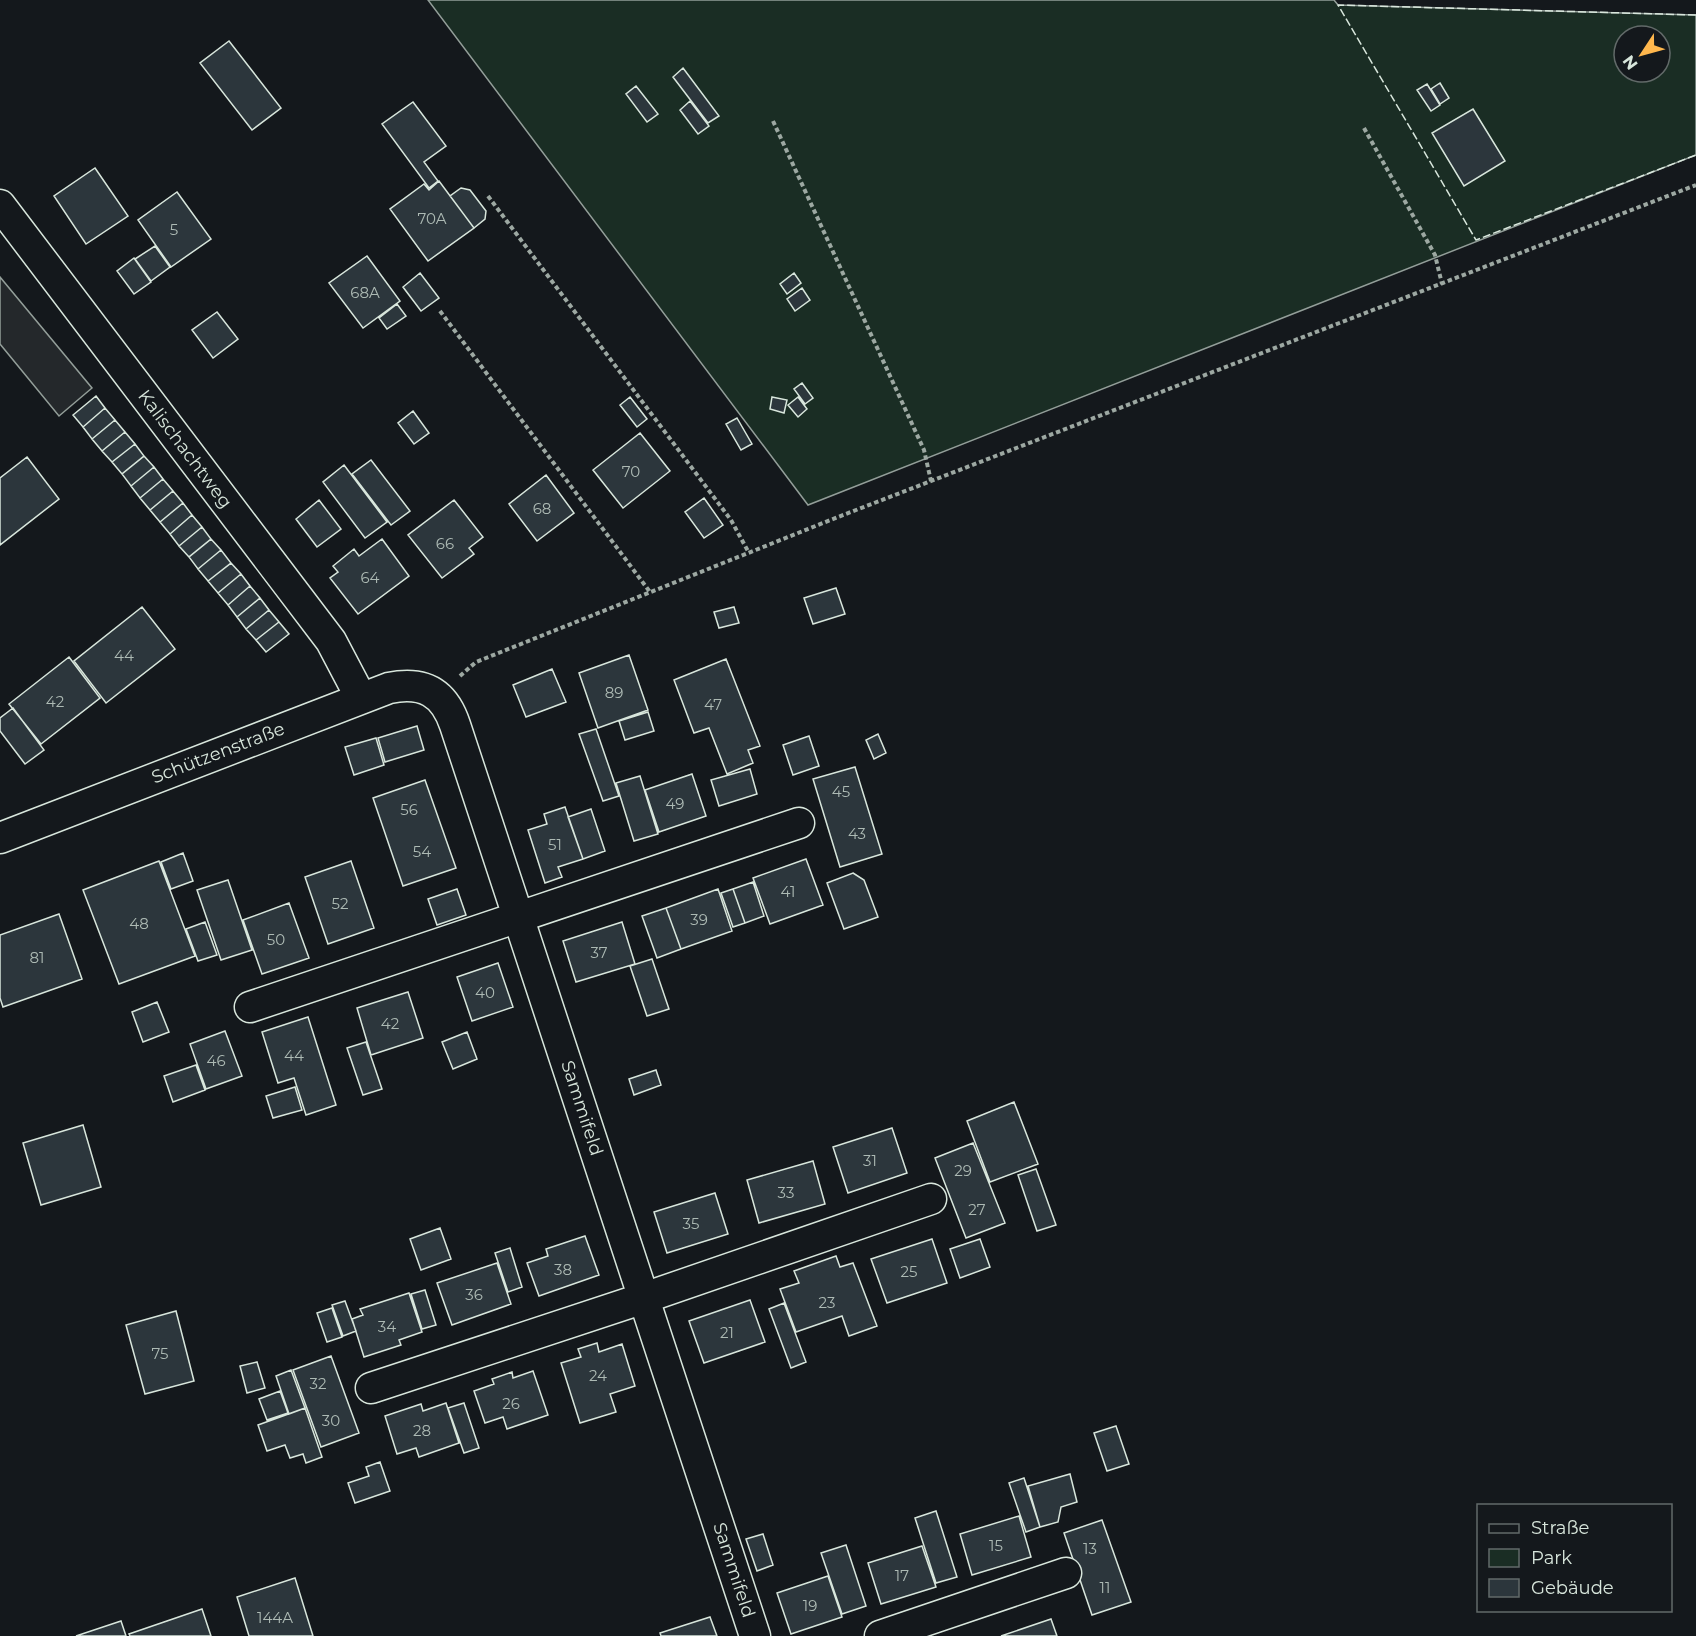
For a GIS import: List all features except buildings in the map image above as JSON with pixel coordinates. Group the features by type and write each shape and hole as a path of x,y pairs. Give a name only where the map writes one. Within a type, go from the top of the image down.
{"street":[{"name":"Kalischachtweg","path":"0,205 331,641 361,698"},
{"name":"Schützenstraße","path":"0,838 361,698 403,685 427,689 437,695"},
{"name":"Sammifeld","path":"437,695 449,708 756,1636"},
{"path":"250,1007 519,919 799,823"},
{"path":"371,1388 644,1298 931,1199"},
{"path":"880,1636 1066,1574"}],"path":[{"path":"772,121 924,450 932,481"},
{"path":"1364,128 1435,255 1442,284"},
{"path":"437,695 476,662 932,481 1696,185"},
{"path":"488,196 731,520 749,553"},
{"path":"440,311 650,592"}],"green space":[{"path":"428,0 1334,0 1338,5 1696,15 1696,155 808,505"}],"shaded area":[{"path":"0,277 92,388 59,416 0,344"}],"fence":[{"path":"1696,15 1338,5 1476,240 1696,155"}]}
